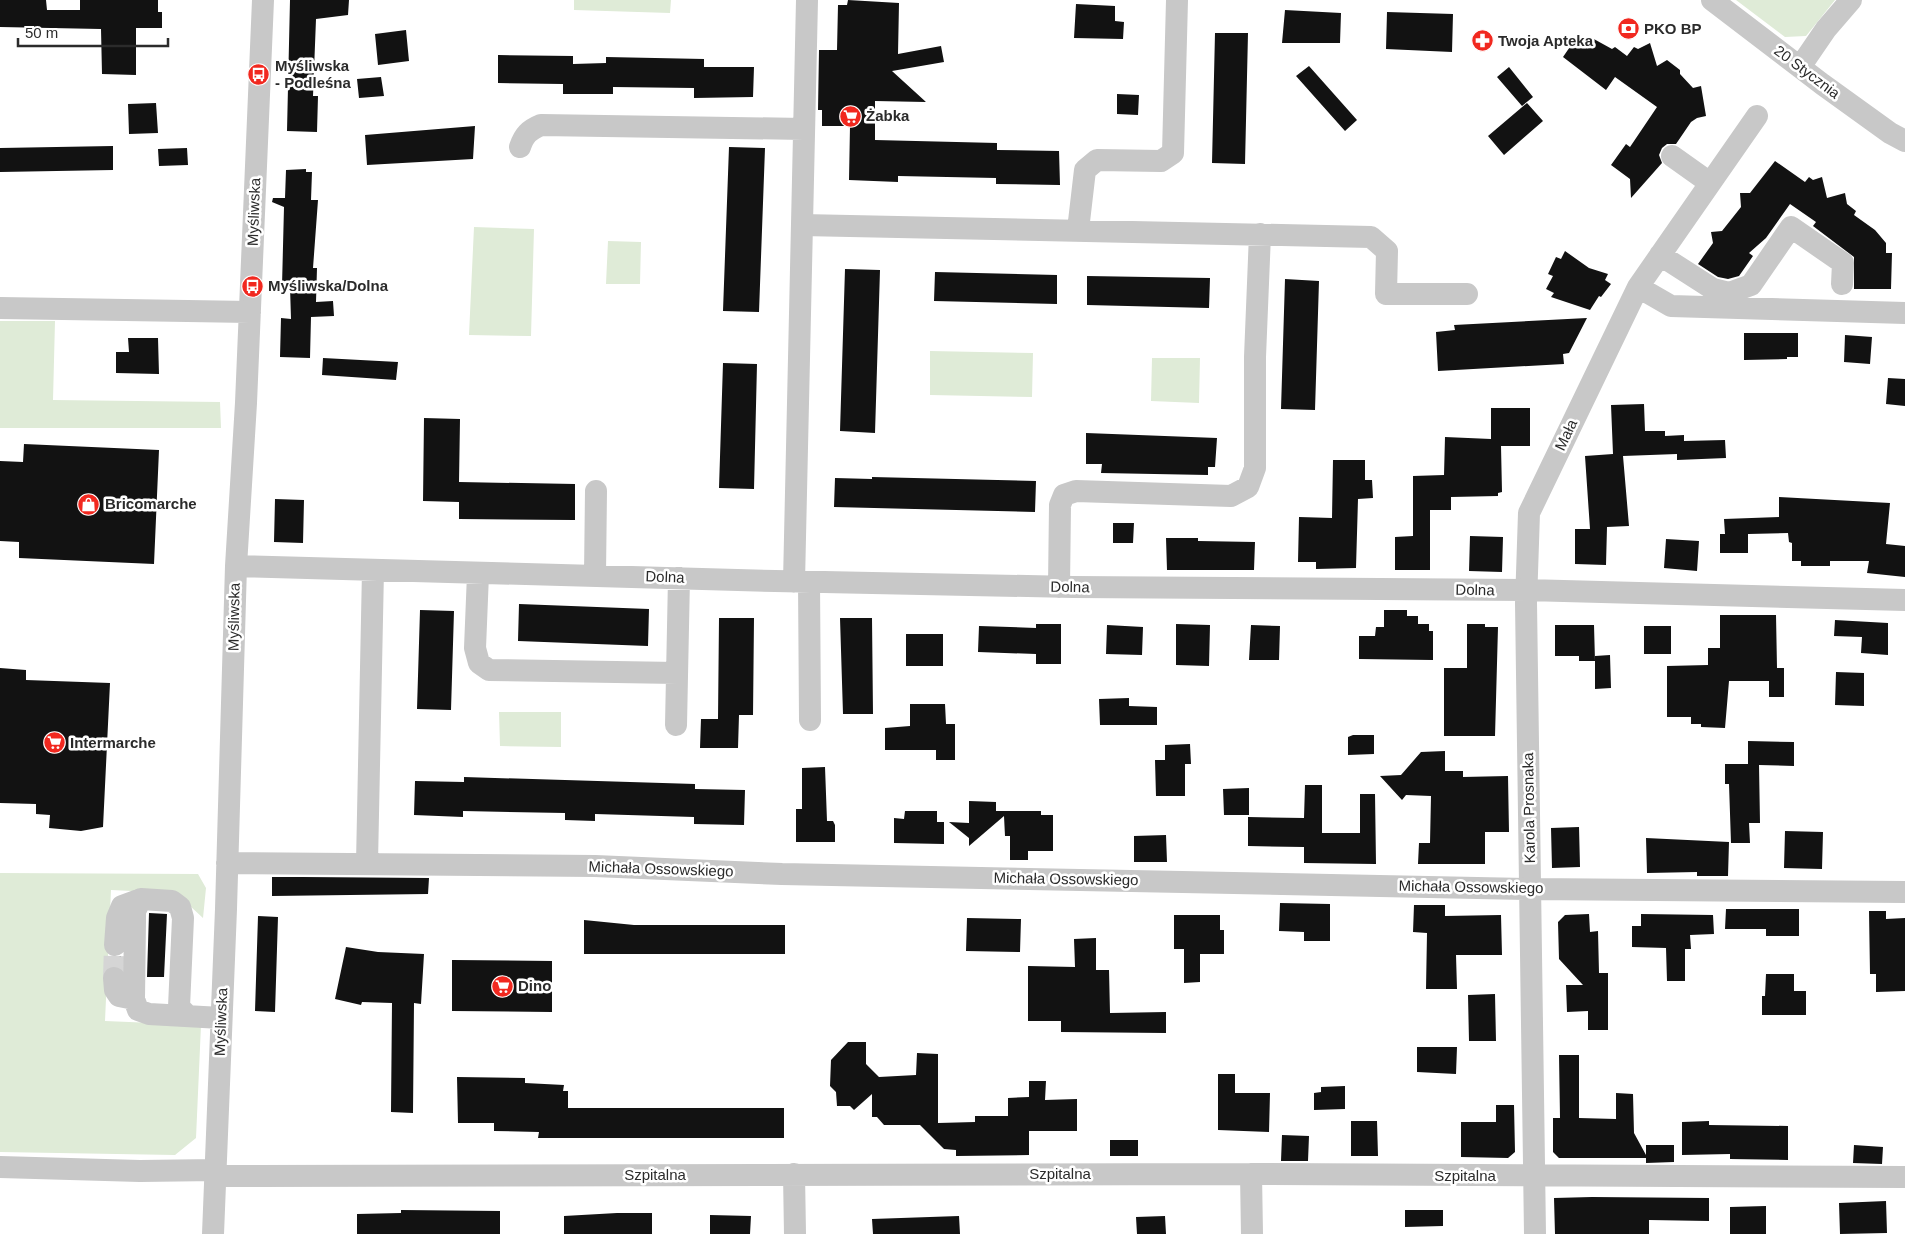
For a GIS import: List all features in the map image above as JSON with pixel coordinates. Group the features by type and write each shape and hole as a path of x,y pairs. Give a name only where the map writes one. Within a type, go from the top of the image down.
{"street":[{"name":"Myśliwska","path":"213,1234 236,566 250,312 262,0"},
{"path":"807,0 802,225 802,582 810,720"},
{"path":"1078,230 1085,170 1097,160 1161,161 1173,153 1177,0"},
{"name":"20 Stycznia","path":"1712,0 1890,133 1905,140"},
{"path":"1800,67 1826,29 1851,0"},
{"name":"Mała","path":"1526,590 1529,513 1638,287 1758,116"},
{"path":"520,147 524,137 530,130 540,125 804,129"},
{"path":"1672,156 1710,183"},
{"path":"802,225 1371,237 1387,251 1386,294 1467,294"},
{"path":"1660,255 1713,290 1729,293 1751,286 1791,227 1843,263 1842,284"},
{"path":"1059,587 1060,505 1064,495 1076,490 1231,496 1248,487 1255,468 1255,357 1260,234"},
{"path":"1638,287 1671,306 1905,313"},
{"path":"0,308 250,312"},
{"path":"595,576 596,491"},
{"name":"Dolna","path":"236,566 802,582 1059,587 1526,590 1905,600"},
{"path":"367,863 373,570"},
{"path":"478,574 475,648 479,663 489,670 677,673"},
{"path":"676,725 679,578"},
{"name":"Karola Prosnaka","path":"1526,590 1535,1234"},
{"name":"Michała Ossowskiego","path":"227,863 595,866 787,874 1530,889 1905,892"},
{"path":"115,945 117,918 122,906 141,900 172,901 180,907 183,918 179,1007 187,1015"},
{"path":"141,900 135,911 134,999 138,1010 149,1014 221,1018"},
{"path":"114,978 115,990 119,996 134,999"},
{"name":"Szpitalna","path":"0,1168 216,1173 1905,1177"},
{"path":"794,1174 795,1234"},
{"path":"1251,1174 1252,1234"}],"green space":[{"path":"574,0 671,0 670,13 574,10"},
{"path":"1736,0 1835,0 1806,36 1785,37"},
{"path":"474,227 534,229 531,336 469,335"},
{"path":"608,241 641,242 640,284 606,284"},
{"path":"0,321 55,321 53,400 220,402 221,428 0,428"},
{"path":"930,351 1033,353 1032,397 930,395"},
{"path":"1152,358 1200,358 1199,403 1151,401"},
{"path":"499,712 561,712 561,747 500,746"},
{"path":"0,873 198,874 206,888 203,918 176,893 111,890 105,1021 201,1025 196,1138 175,1155 0,1152"}],"building":[{"path":"0,0 46,0 47,10 80,10 80,0 158,0 158,12 162,12 162,28 136,28 136,75 102,74 101,29 0,27"},
{"path":"290,0 349,0 348,15 316,19 313,96 318,96 317,132 287,131"},
{"path":"848,0 899,3 898,54 941,46 944,62 892,71 926,102 875,101 875,140 997,143 997,150 1059,151 1060,185 996,184 996,178 898,176 898,182 849,180 850,126 822,126 822,110 818,110 819,50 837,50 838,5 847,5"},
{"path":"1076,4 1115,6 1115,21 1124,22 1123,39 1074,38"},
{"path":"1285,10 1341,13 1340,43 1282,43"},
{"path":"1387,12 1453,14 1452,52 1386,49"},
{"path":"406,30 409,61 378,65 375,34"},
{"path":"1215,33 1248,33 1245,164 1212,163"},
{"path":"1576,38 1592,38 1612,49 1615,47 1627,56 1634,47 1638,49 1650,43 1657,66 1667,60 1680,70 1680,74 1693,88 1701,86 1706,116 1691,122 1676,144 1667,144 1662,148 1659,155 1662,163 1631,198 1630,179 1611,165 1626,144 1630,147 1657,107 1615,77 1606,90 1563,57"},
{"path":"498,55 573,56 573,64 606,63 606,57 704,59 704,67 754,67 753,97 694,98 694,88 613,87 613,94 563,94 563,84 498,83"},
{"path":"1309,66 1357,120 1345,131 1296,76"},
{"path":"1509,67 1533,97 1522,106 1497,77"},
{"path":"381,77 384,96 359,98 357,79"},
{"path":"1117,94 1139,95 1138,115 1117,114"},
{"path":"156,103 158,133 129,134 128,104"},
{"path":"1527,103 1543,121 1504,155 1488,136"},
{"path":"475,126 473,159 367,165 365,135"},
{"path":"113,146 113,170 0,172 0,148"},
{"path":"729,147 765,148 759,312 723,311"},
{"path":"187,148 188,165 159,166 158,149"},
{"path":"1775,161 1805,182 1809,177 1813,180 1822,177 1827,198 1845,193 1847,204 1856,211 1854,215 1875,230 1886,243 1886,253 1892,253 1891,289 1854,289 1854,257 1813,226 1816,222 1790,204 1766,238 1749,253 1753,256 1739,276 1728,279 1718,277 1698,264 1713,243 1711,232 1722,231 1741,207 1740,193 1750,193"},
{"path":"306,169 306,172 312,172 311,200 318,200 313,268 317,268 316,302 333,301 334,316 311,317 310,358 280,357 281,318 291,319 290,287 282,286 284,207 272,202 273,198 285,198 286,170"},
{"path":"1565,251 1589,268 1608,274 1605,280 1611,284 1601,297 1599,296 1590,310 1551,297 1554,293 1546,289 1553,276 1548,274 1556,257 1561,259"},
{"path":"845,269 880,270 875,433 840,431"},
{"path":"935,272 1057,275 1057,304 934,301"},
{"path":"1087,276 1210,278 1209,308 1087,305"},
{"path":"1285,279 1319,281 1315,410 1281,409"},
{"path":"1587,318 1569,353 1563,354 1564,364 1438,371 1436,332 1455,330 1454,325"},
{"path":"1744,333 1798,333 1798,357 1744,360"},
{"path":"1845,335 1872,337 1870,364 1844,362"},
{"path":"128,338 158,338 159,374 116,373 116,352 129,352"},
{"path":"323,358 398,362 396,380 322,375"},
{"path":"723,363 757,364 754,489 719,488"},
{"path":"1888,378 1905,379 1905,406 1886,404"},
{"path":"1644,404 1645,431 1665,431 1665,436 1684,435 1684,441 1725,440 1726,458 1677,460 1677,454 1623,456 1629,526 1607,527 1606,565 1575,564 1575,529 1590,529 1585,456 1613,454 1611,405"},
{"path":"1491,408 1530,408 1530,446 1501,446 1502,492 1498,493 1498,496 1451,497 1451,510 1430,510 1430,570 1395,570 1395,537 1413,536 1413,476 1444,475 1445,437 1491,439"},
{"path":"424,418 460,419 459,482 575,484 575,520 459,519 459,502 423,501"},
{"path":"1086,433 1217,438 1215,467 1208,467 1208,475 1101,473 1102,464 1086,464"},
{"name":"Bricomarche","path":"24,444 159,450 154,564 19,558 19,542 0,541 0,461 23,462"},
{"path":"1333,460 1365,460 1365,480 1372,480 1373,498 1358,499 1356,568 1316,569 1316,562 1298,562 1299,517 1332,518"},
{"path":"872,477 1036,481 1035,512 834,507 835,478 872,479"},
{"path":"1779,497 1890,503 1886,544 1905,546 1905,577 1867,573 1869,561 1830,561 1830,566 1801,566 1801,561 1792,561 1792,543 1789,542 1788,533 1748,534 1748,553 1720,553 1720,534 1725,534 1724,519 1779,517"},
{"path":"275,499 304,500 303,543 274,542"},
{"path":"1113,523 1134,523 1133,543 1113,543"},
{"path":"1470,536 1503,537 1502,572 1469,571"},
{"path":"1166,538 1198,538 1198,541 1255,542 1254,570 1167,570"},
{"path":"1666,539 1699,541 1697,571 1664,568"},
{"path":"519,604 649,609 648,646 518,641"},
{"path":"420,610 454,611 451,710 417,709"},
{"path":"1384,610 1407,610 1407,616 1418,616 1418,624 1429,624 1429,631 1433,631 1433,660 1359,659 1359,636 1375,636 1376,627 1384,627"},
{"path":"1720,615 1776,615 1777,668 1784,668 1784,697 1769,697 1769,681 1729,681 1725,728 1701,727 1701,724 1691,724 1691,717 1667,717 1667,666 1708,665 1708,648 1720,648"},
{"path":"719,618 754,618 753,715 739,715 738,748 700,748 701,719 718,719"},
{"path":"840,618 872,618 873,714 843,714"},
{"path":"1835,620 1888,623 1888,655 1861,653 1862,637 1834,636"},
{"path":"1036,624 1061,624 1061,664 1036,664 1036,654 978,652 979,626 1036,628"},
{"path":"1176,624 1210,625 1209,666 1176,665"},
{"path":"1467,624 1485,624 1485,627 1498,627 1495,736 1444,736 1444,668 1467,668"},
{"path":"1107,625 1143,627 1142,655 1106,654"},
{"path":"1251,625 1280,626 1279,660 1249,660"},
{"path":"1555,625 1594,625 1595,661 1579,661 1579,656 1555,656"},
{"path":"1644,626 1671,626 1671,654 1644,654"},
{"path":"906,634 943,634 943,666 906,666"},
{"path":"1610,655 1611,688 1595,689 1595,656"},
{"name":"Intermarche","path":"0,668 26,670 26,680 110,683 103,827 81,831 49,828 50,815 36,814 36,804 0,803"},
{"path":"1836,672 1864,673 1864,706 1835,705"},
{"path":"1129,698 1129,706 1157,707 1157,725 1100,725 1099,699"},
{"path":"910,704 945,704 946,724 955,724 955,760 936,760 936,750 885,750 885,728 910,726"},
{"path":"1353,735 1374,735 1374,754 1348,755 1348,737"},
{"path":"1748,741 1794,742 1794,766 1759,765 1760,823 1749,823 1750,843 1731,843 1729,784 1725,784 1725,764 1748,764"},
{"path":"1190,744 1191,764 1185,764 1185,796 1156,796 1155,760 1165,760 1165,745"},
{"path":"1445,751 1445,771 1463,771 1463,777 1508,776 1509,832 1485,832 1485,864 1418,864 1419,843 1430,843 1431,796 1406,795 1402,800 1380,776 1401,775 1421,752"},
{"path":"825,767 827,821 833,821 835,825 835,842 796,842 796,809 802,809 802,768"},
{"path":"464,777 695,784 695,789 745,790 744,825 694,824 694,817 595,814 595,821 565,820 565,813 463,811 463,817 414,815 415,781 464,782"},
{"path":"1305,785 1322,785 1322,833 1360,833 1360,794 1375,794 1376,864 1304,863 1304,847 1248,846 1248,817 1304,818"},
{"path":"1249,788 1249,815 1224,815 1223,789"},
{"path":"969,801 996,802 996,811 1041,811 1041,815 1053,815 1053,851 1028,851 1028,860 1010,860 1010,836 1005,836 1004,816 969,846 969,838 949,822 969,823"},
{"path":"905,811 937,811 937,822 944,822 944,844 894,843 894,818 904,819"},
{"path":"1579,827 1580,867 1552,868 1551,828"},
{"path":"1785,831 1823,832 1822,869 1784,868"},
{"path":"1166,835 1167,862 1134,862 1134,836"},
{"path":"1646,838 1729,842 1728,876 1697,876 1697,872 1647,873"},
{"path":"272,877 429,878 428,894 272,896"},
{"path":"1280,903 1330,904 1330,941 1304,941 1304,932 1279,931"},
{"path":"1414,905 1445,905 1445,916 1501,915 1502,955 1456,955 1457,989 1426,989 1427,933 1413,932"},
{"path":"1726,909 1799,909 1799,936 1766,936 1766,929 1725,929"},
{"path":"1869,911 1886,911 1886,919 1905,918 1905,991 1876,992 1876,974 1870,974"},
{"path":"149,913 167,914 164,977 147,977"},
{"path":"1589,914 1590,932 1598,931 1599,973 1608,973 1608,1030 1588,1030 1588,1011 1567,1012 1566,985 1583,985 1559,959 1558,922 1565,915"},
{"path":"1641,914 1713,915 1714,934 1690,935 1691,949 1685,949 1685,981 1667,981 1666,948 1632,947 1632,926 1641,926"},
{"path":"1174,915 1220,915 1220,930 1224,930 1224,954 1200,954 1200,982 1184,983 1184,949 1174,949"},
{"path":"258,916 278,917 275,1012 255,1011"},
{"path":"967,918 1021,919 1020,952 966,951"},
{"path":"584,920 634,925 785,925 785,954 584,954"},
{"path":"1096,938 1096,970 1109,970 1110,1013 1166,1012 1166,1033 1061,1032 1061,1021 1028,1021 1028,966 1075,967 1074,939"},
{"path":"346,947 378,952 424,954 421,1004 414,1003 413,1113 391,1112 392,1003 362,1002 361,1005 335,999"},
{"path":"108,956 115,958 121,956 121,967 113,965 107,967"},
{"name":"Dino","path":"452,960 552,961 552,1012 452,1011"},
{"path":"1766,974 1794,974 1794,991 1806,991 1806,1015 1762,1015 1762,996 1765,996"},
{"path":"1495,994 1496,1041 1469,1041 1468,995"},
{"path":"848,1042 866,1042 866,1064 879,1077 916,1075 917,1053 938,1054 938,1123 975,1122 975,1116 1008,1116 1008,1098 1029,1097 1029,1081 1046,1081 1045,1100 1077,1099 1077,1131 1029,1131 1029,1155 956,1156 956,1150 944,1149 920,1125 884,1125 877,1117 872,1117 872,1094 854,1110 850,1106 837,1106 836,1092 830,1086 831,1060"},
{"path":"1417,1047 1457,1047 1456,1074 1417,1072"},
{"path":"1559,1055 1579,1055 1579,1118 1616,1119 1616,1093 1633,1094 1634,1133 1646,1155 1646,1145 1674,1145 1674,1162 1646,1163 1646,1158 1559,1158 1553,1152 1553,1118 1560,1118"},
{"path":"1218,1074 1235,1074 1235,1093 1270,1093 1269,1132 1218,1130"},
{"path":"457,1077 525,1078 525,1083 564,1085 563,1091 568,1091 568,1108 784,1108 784,1138 538,1138 539,1132 494,1131 494,1123 458,1123"},
{"path":"1345,1086 1345,1109 1314,1110 1314,1093 1321,1092 1321,1087"},
{"path":"1496,1105 1514,1105 1515,1152 1508,1158 1461,1157 1461,1122 1496,1122"},
{"path":"1351,1121 1377,1121 1378,1156 1351,1156"},
{"path":"1709,1121 1709,1125 1788,1126 1788,1160 1730,1159 1730,1154 1682,1155 1682,1122"},
{"path":"1282,1135 1309,1136 1308,1161 1281,1161"},
{"path":"1110,1140 1138,1140 1138,1156 1110,1156"},
{"path":"1854,1145 1883,1147 1882,1164 1853,1163"},
{"path":"1554,1198 1709,1198 1709,1221 1649,1220 1649,1234 1555,1234"},
{"path":"1886,1201 1887,1233 1840,1234 1839,1203"},
{"path":"1766,1206 1766,1234 1730,1234 1730,1207"},
{"path":"401,1210 500,1211 500,1234 357,1234 357,1214 401,1213"},
{"path":"1405,1210 1443,1210 1443,1226 1405,1227"},
{"path":"652,1213 652,1234 564,1234 564,1216"},
{"path":"710,1215 751,1216 750,1234 710,1234"},
{"path":"959,1216 960,1234 873,1234 872,1219"},
{"path":"1165,1216 1166,1234 1137,1234 1136,1217"}],"tunnel":[{"path":"114,978 115,945"}],"place":[{"name":"PKO BP","path":"1628,29"},
{"name":"Twoja Apteka","path":"1482,41"},
{"name":"Myśliwska - Podleśna","path":"259,75"},
{"name":"Żabka","path":"850,116"},
{"name":"Myśliwska/Dolna","path":"252,286"},
{"name":"Bricomarche","path":"89,504"},
{"name":"Intermarche","path":"54,743"},
{"name":"Dino","path":"502,986"}]}
